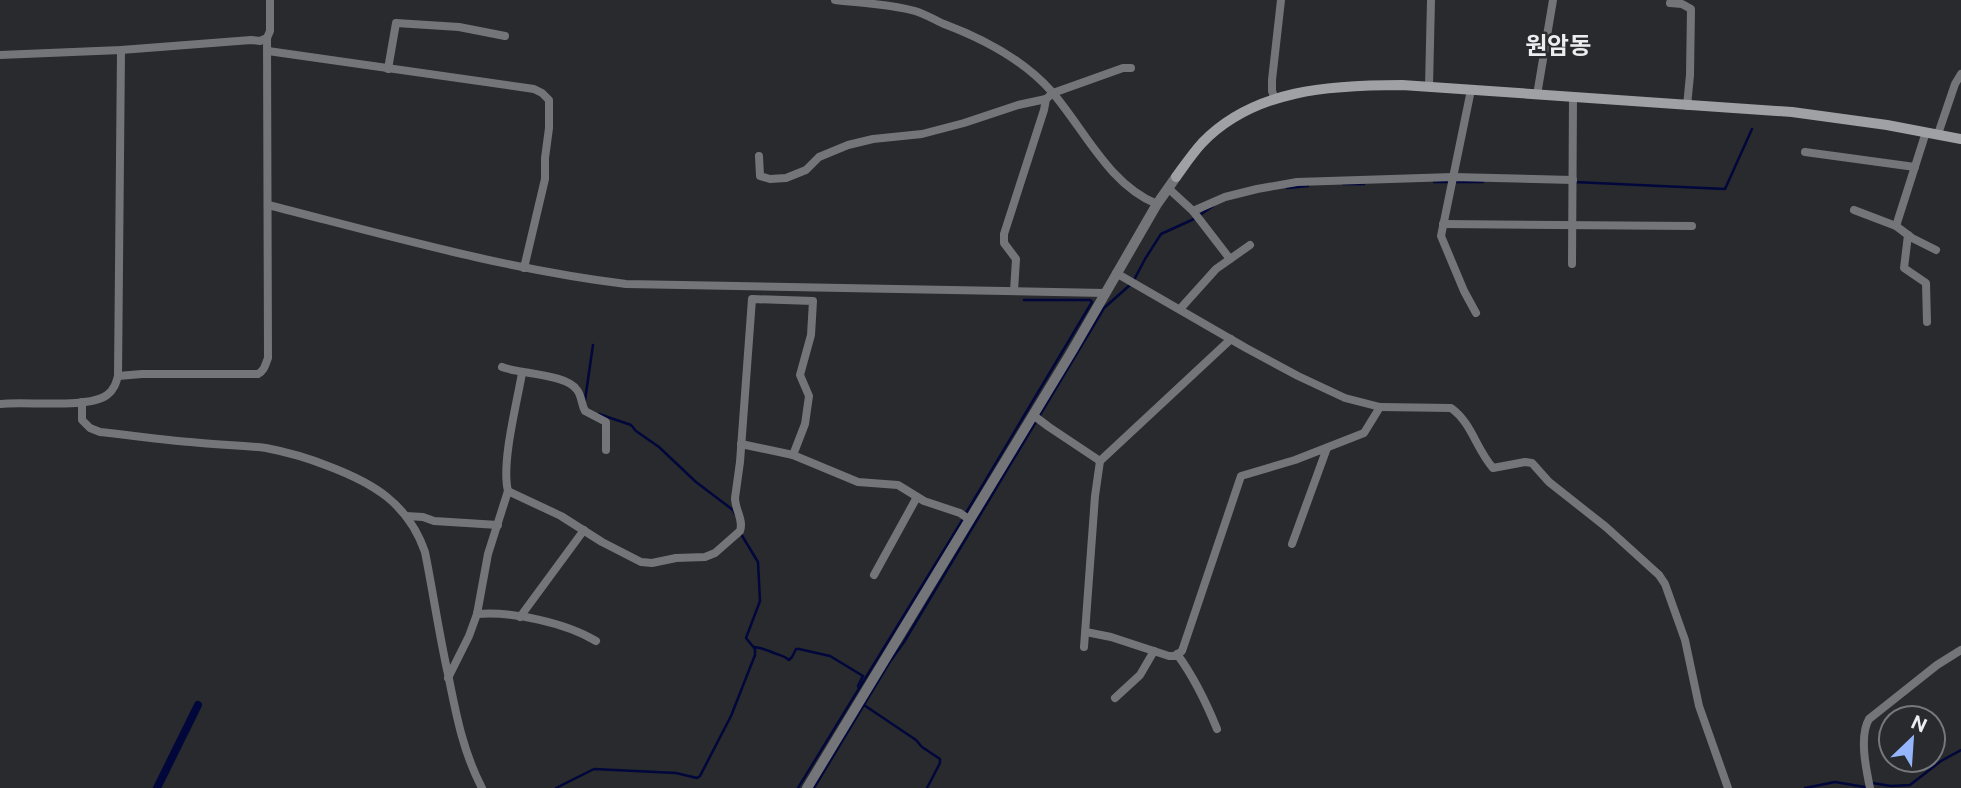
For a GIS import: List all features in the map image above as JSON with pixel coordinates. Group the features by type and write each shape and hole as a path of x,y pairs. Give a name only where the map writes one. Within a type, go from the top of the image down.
{"main road":[{"path":"1176,177 1201,144 1224,124 1251,107 1325,87 1402,85 1792,112 1961,139"}],"street":[{"path":"118,376 247,374 263,371 268,358 267,38 270,31 270,0"},
{"path":"835,0 915,12 973,34 1007,54 1038,77 1049,96 1123,182 1157,204"},
{"path":"1275,99 1272,80 1281,0"},
{"path":"1429,87 1431,0"},
{"path":"1537,95 1553,0"},
{"path":"1670,3 1682,4 1691,9 1687,106"},
{"path":"388,69 396,23 459,27 505,36"},
{"path":"0,55 121,50 260,41 267,38"},
{"path":"0,404 100,399 114,387 118,376 121,50"},
{"path":"268,51 534,89 542,93 549,100 550,111 545,179 524,268"},
{"path":"759,156 760,176 770,179 786,178 806,170 819,157 848,145 873,139 922,134 964,123 1049,96 1122,68 1131,68"},
{"path":"1938,134 1961,74"},
{"path":"1471,90 1441,236 1476,313"},
{"path":"1014,291 1016,259 1004,243 1004,234 1049,96"},
{"path":"1572,264 1573,98"},
{"path":"1896,226 1926,132"},
{"path":"1805,152 1915,167"},
{"path":"807,788 1033,415 1157,204 1176,177"},
{"path":"1193,211 1224,197 1297,182 1453,177 1573,180"},
{"path":"1168,188 1193,211 1230,259"},
{"path":"268,205 524,268 626,284 1105,293"},
{"path":"1854,210 1896,226 1936,250"},
{"path":"1443,224 1692,226"},
{"path":"1909,235 1904,268 1926,284 1927,322"},
{"path":"1180,309 1216,269 1250,245"},
{"path":"1116,273 1298,376 1345,398 1380,407 1451,408 1466,422 1483,456 1493,468 1532,463 1549,482 1606,527 1659,575 1685,640 1699,706 1728,788"},
{"path":"508,491 561,516 602,542 641,562 694,558 715,553 740,531 741,527 735,504 752,299 813,300 811,335 800,375 809,396 805,424 793,455"},
{"path":"1084,648 1100,461 1231,339"},
{"path":"502,367 565,380 574,386 579,391 585,411 606,422 606,450"},
{"path":"448,677 477,614 488,554 508,491 508,456 522,373"},
{"path":"82,402 82,420 90,428 100,432 267,449 308,458 373,486 396,504 420,538 425,552 440,645 458,727 482,788"},
{"path":"1086,632 1111,637 1169,656 1182,651 1241,476 1364,433 1380,407"},
{"path":"1033,415 1100,461"},
{"path":"741,444 793,455 858,482 898,485 924,501 960,513 970,520"},
{"path":"1292,544 1327,448"},
{"path":"874,575 917,497"},
{"path":"406,516 434,521 498,525"},
{"path":"520,617 584,530"},
{"path":"477,614 492,613 559,625 596,640"},
{"path":"1871,788 1863,732 1869,719 1937,665 1961,650"},
{"path":"1115,698 1140,675 1154,651"},
{"path":"1177,654 1201,691 1217,729"}],"waterway":[{"path":"1574,182 1725,189 1752,129"},
{"path":"1434,182 1483,182"},
{"path":"1343,184 1364,184"},
{"path":"1287,188 1308,186"},
{"path":"1134,280 1161,234 1194,219 1213,206"},
{"path":"814,788 1104,308 1130,285"},
{"path":"966,513 1092,302 1024,300"},
{"path":"585,400 593,345"},
{"path":"599,414 631,425 735,514"},
{"path":"798,788 963,519"},
{"path":"556,788 594,769 676,773 697,778 700,776 731,716 755,655 755,649 746,638 760,601 758,562 741,534"},
{"path":"754,647 789,660 796,649 830,656 863,676 859,688"},
{"path":"157,788 198,705"},
{"path":"864,705 940,759 927,788"},
{"path":"1805,788 1835,782 1865,787 1872,783 1910,785 1941,761 1961,750"}],"district":[{"name":"원암동","path":"1558,46"}]}
